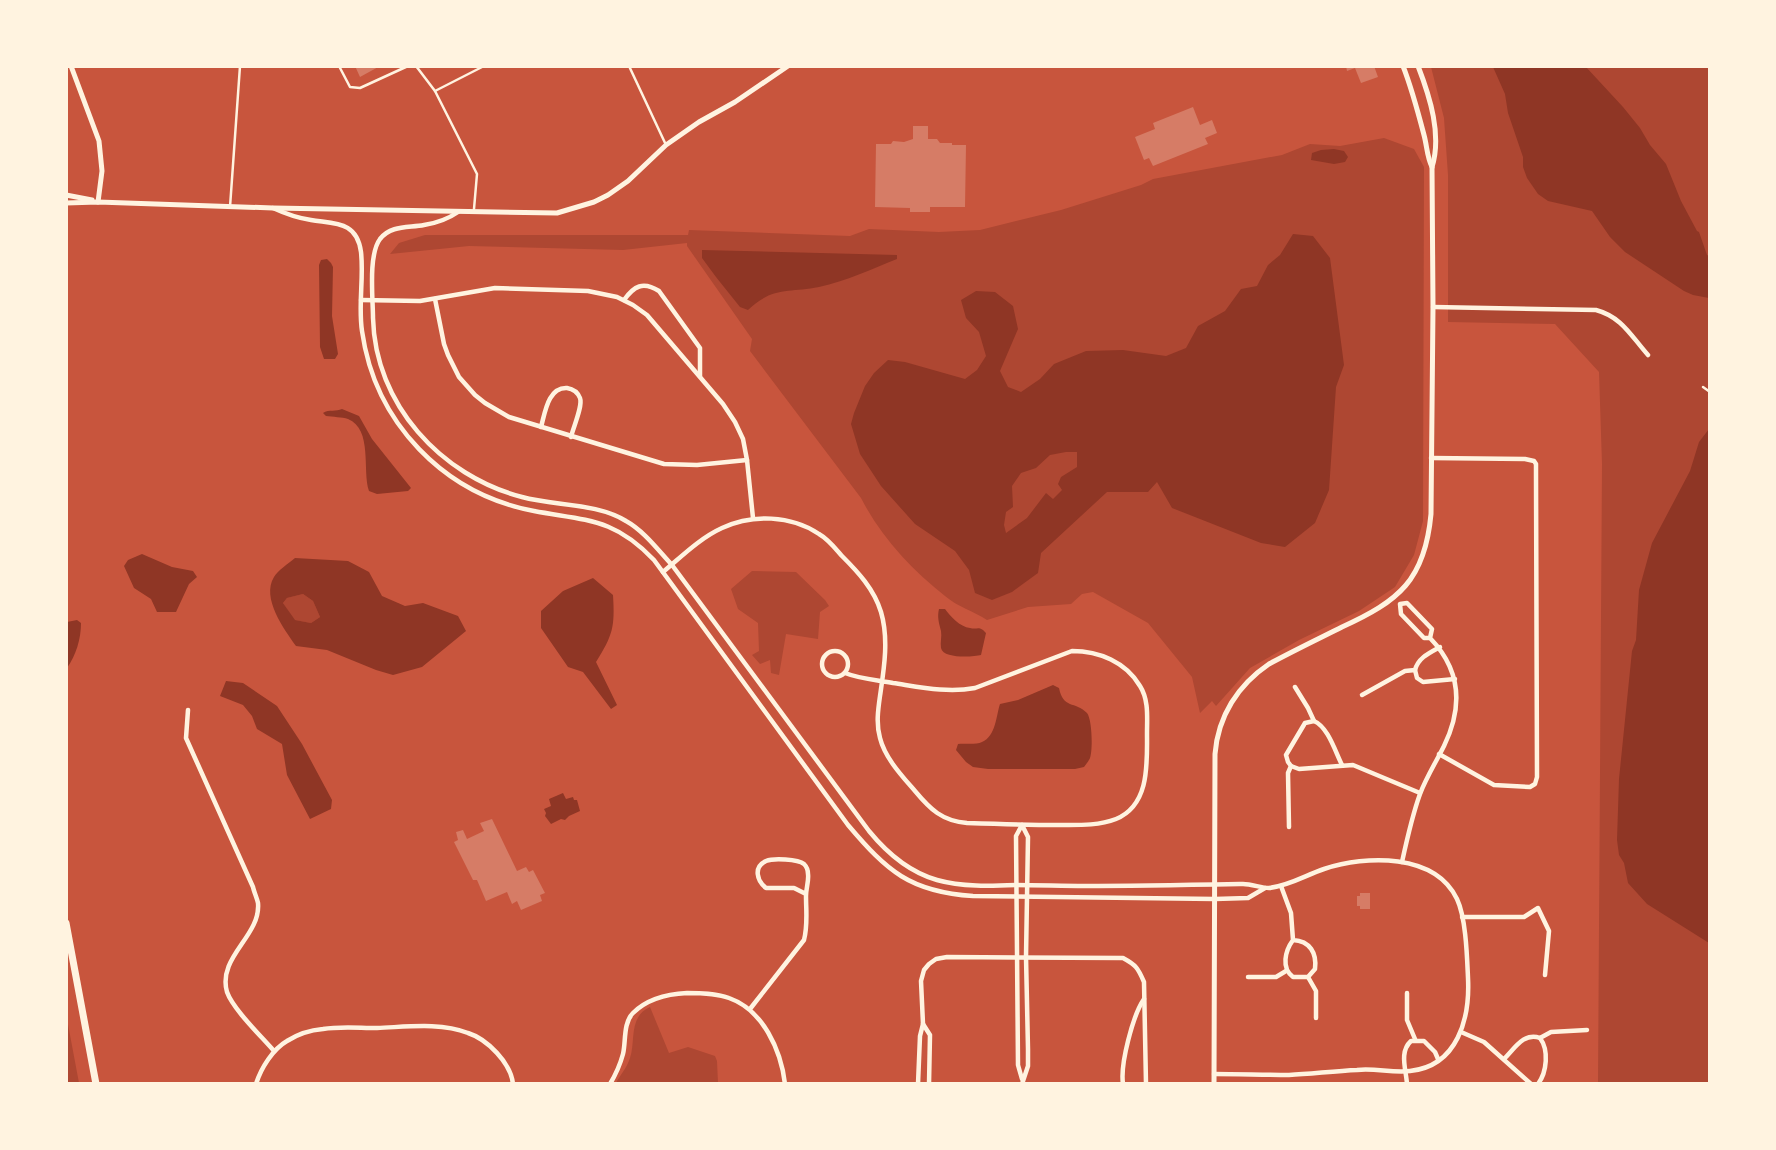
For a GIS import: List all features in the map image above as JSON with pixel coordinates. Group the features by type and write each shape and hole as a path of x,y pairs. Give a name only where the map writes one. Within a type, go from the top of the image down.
{"main road":[{"path":"66,923 96,1083"}],"street":[{"path":"71,66 99,141 102,171 98,202"},
{"path":"66,203 547,214 572,210 608,195 628,181 666,145 788,66"},
{"path":"1403,66 1432,167"},
{"path":"1214,1083 1216,749 1224,715 1232,700 1256,673 1269,664 1373,613 1393,598 1413,576 1424,554 1429,535 1432,458 1432,167 1436,153 1434,121 1418,66"},
{"path":"66,195 98,202"},
{"path":"273,208 288,215 337,223 355,233 360,243 362,264 362,330 373,377 400,428 418,449 438,469 459,483 506,505 595,522 615,529 638,543 663,572 848,825 873,854 902,877 926,889 953,895 1215,899 1248,898 1266,888"},
{"path":"458,212 446,220 398,227 389,231 379,240 373,259 373,332 378,358 392,394 404,414 440,454 477,480 524,498 603,511 626,520 646,537 671,565 881,845 898,860 936,880 982,886 1248,884 1266,888 1281,886 1343,863 1368,860 1402,862 1426,870 1447,883 1453,891 1462,917 1468,989 1461,1032 1455,1043 1438,1059 1423,1068 1406,1071 1363,1069 1291,1074 1214,1074"},
{"path":"624,300 630,291 643,285 652,286 659,291 700,348 700,377"},
{"path":"360,300 420,302 495,288 588,290 624,300 647,316 735,422 743,439 747,460 753,518"},
{"path":"435,299 444,344 459,376 475,395 497,411 664,464 747,460"},
{"path":"1433,307 1596,310 1615,318 1648,355"},
{"path":"541,427 553,394 567,388 575,390 580,397 580,405 571,436"},
{"path":"1432,458 1525,459 1536,464 1535,784 1530,787 1494,785 1439,754"},
{"path":"663,572 710,535 753,518 800,524 819,534 864,578 881,610 885,632 882,681 877,725 880,741 891,762 923,801 941,817 953,822 1094,825 1118,818 1133,807 1142,790 1147,770 1147,707 1142,688 1129,672 1103,656 1088,651 1072,651 975,688 939,690 882,681 845,673 833,678 823,671 822,662 826,655 834,651 842,654 848,661 845,673"},
{"path":"1393,598 1400,604 1401,614 1424,638 1430,638 1440,647 1446,656 1455,678 1457,700 1454,721 1420,793 1402,862"},
{"path":"1400,604 1407,603 1432,629 1430,638"},
{"path":"1440,647 1416,664 1417,678 1423,682 1455,678"},
{"path":"1362,695 1405,671 1415,670"},
{"path":"1294,687 1314,721 1323,727 1342,765"},
{"path":"188,710 186,738 258,902 253,926 228,967 225,977 227,991 274,1051"},
{"path":"1314,721 1306,723 1288,751 1286,759 1291,766 1299,769 1353,765 1420,793"},
{"path":"1289,827 1288,773 1291,766"},
{"path":"1022,825 1016,836 1016,957 1018,1065 1023,1082"},
{"path":"1022,825 1028,837 1028,1066 1023,1082"},
{"path":"750,1009 804,940 807,926 808,874 802,862 770,860 759,868 759,882 766,888 794,888 806,894"},
{"path":"1281,886 1292,913 1293,940 1287,953 1286,971 1293,977 1308,976 1315,969 1315,954 1304,942 1293,940"},
{"path":"1462,917 1524,917 1538,908 1549,931 1545,975"},
{"path":"918,1083 919,1035 923,1024 921,981 924,970 936,958 947,957 1124,958 1139,968 1144,982 1146,1083"},
{"path":"1248,977 1276,977 1286,971"},
{"path":"1308,976 1316,991 1316,1018"},
{"path":"610,1083 620,1064 630,1016 642,1005 678,993 729,998 750,1009 780,1057 785,1083"},
{"path":"1407,993 1407,1020 1415,1040"},
{"path":"1123,1083 1122,1065 1138,1008 1145,999"},
{"path":"923,1024 930,1035 929,1083"},
{"path":"256,1083 274,1051 303,1033 323,1028 447,1027 470,1033 491,1047 502,1060 513,1083"},
{"path":"1540,1038 1551,1032 1587,1030"},
{"path":"1461,1032 1484,1042 1531,1083"},
{"path":"1504,1059 1526,1037 1531,1035 1540,1038 1544,1044 1545,1073 1538,1083"},
{"path":"1408,1083 1404,1054 1411,1041 1424,1041 1438,1059"},
{"path":"1291,1074 1292,1083"}],"lane":[{"path":"230,207 240,66"},
{"path":"339,66 350,87 360,88 408,66"},
{"path":"416,66 435,91 477,174 474,212"},
{"path":"435,91 484,66"},
{"path":"629,66 666,145"},
{"path":"1703,387 1710,392"}],"shaded area":[{"path":"1431,67 1709,67 1709,1083 1598,1083 1602,464 1599,372 1555,324 1448,322 1448,175 1444,118"},
{"path":"1493,67 1586,67 1623,107 1666,164 1709,256 1709,298 1684,291 1625,252 1610,237 1592,211 1548,201 1538,194 1523,167 1523,157 1508,113 1505,94"},
{"path":"1384,138 1414,149 1424,167 1423,521 1414,555 1395,587 1359,611 1299,640 1250,668 1216,706 1212,701 1200,713 1192,677 1148,623 1093,592 1082,594 1071,604 1028,607 987,620 950,600 920,575 887,539 861,498 750,351 752,339 687,243 623,250 469,246 390,254 399,243 425,235 688,235 689,230 850,236 869,229 939,232 980,230 1061,210 1153,179 1282,155 1310,144 1340,146"},
{"path":"1334,149 1344,151 1348,157 1345,162 1334,164 1311,160 1312,153"},
{"path":"1293,234 1313,236 1330,258 1344,365 1336,387 1329,490 1315,523 1285,547 1261,543 1172,508 1157,482 1148,492 1107,492 1041,553 1038,573 1012,592 992,600 975,593 969,570 955,551 915,524 881,486 860,454 851,424 854,413 865,386 888,360 905,362 965,379 977,370 986,356 979,332 966,318 961,300 976,291 995,292 1013,306 1018,329 1000,371 1008,387 1021,392 1040,379 1054,364 1086,351 1123,350 1166,356 1186,348 1198,326 1225,311 1241,289 1257,286 1268,265 1280,255","holes":["1077,452 1077,467 1061,477 1058,484 1062,490 1053,499 1046,493 1027,518 1006,533 1006,512 1013,507 1012,486 1021,473 1036,468 1050,455"]},
{"path":"702,250 897,255 897,259 819,287 765,297 748,310 740,307 716,277 702,258"},
{"path":"327,259 333,267 332,316 338,354 335,359 324,359 320,347 319,265 321,260"},
{"path":"342,409 359,416 372,439 411,488 408,491 377,494 369,491 361,432 356,424 348,419 326,416 323,413"},
{"path":"1709,429 1709,943 1647,904 1628,883 1617,840 1619,779 1632,651 1636,640 1639,590 1652,543 1690,471 1699,442"},
{"path":"142,554 172,567 193,571 197,577 189,584 176,612 157,612 151,599 134,588 124,566 128,560"},
{"path":"295,558 348,561 369,572 382,596 405,606 423,603 458,616 466,631 422,667 393,675 327,650 296,646 276,613 270,594 274,577","holes":["303,594 313,601 320,617 311,623 295,620 283,603 287,598"]},
{"path":"752,571 796,572 829,606 820,612 818,639 786,634 779,675 771,673 770,660 760,664 752,655 759,651 758,623 738,609 731,589"},
{"path":"593,578 613,595 612,630 596,662 617,705 611,709 583,672 568,667 541,628 541,611 563,591"},
{"path":"303,594 313,601 320,617 311,623 294,620 283,603 287,598"},
{"path":"939,609 945,609 963,626 980,628 986,633 981,655 959,656 943,652"},
{"path":"77,620 81,623 79,641 67,668 67,622"},
{"path":"226,681 243,683 277,706 302,744 332,800 331,809 310,819 287,775 282,744 257,729 252,716 243,705 220,696"},
{"path":"1053,685 1059,688 1066,702 1083,709 1089,716 1092,748 1090,759 1084,767 988,769 973,767 956,750 958,744 977,743 987,739 993,731 1000,704 1018,700"},
{"path":"563,793 566,799 573,797 577,800 580,811 551,824 544,809 551,806 549,799"},
{"path":"650,1007 669,1053 688,1047 715,1056 718,1083 616,1083 630,1058 638,1017"},
{"path":"67,1019 79,1083 67,1083"}],"building":[{"path":"355,66 380,66 360,77"},
{"path":"1346,66 1374,66 1378,77 1361,83 1355,68 1347,71"},
{"path":"1193,107 1200,125 1212,120 1217,133 1205,138 1208,144 1153,166 1149,158 1144,160 1135,137 1155,129 1153,123"},
{"path":"913,126 928,126 928,139 937,139 940,143 952,145 966,145 965,207 930,207 930,212 910,212 910,208 875,207 876,144 913,139"},
{"path":"492,819 517,871 526,867 529,872 533,870 545,893 540,895 542,901 521,910 517,901 512,904 507,892 486,901 477,880 473,880 454,842 458,840 456,832 463,830 467,839 484,831 480,823"},
{"path":"1360,893 1370,893 1370,909 1360,909 1360,906 1357,906 1357,896 1360,896"}]}
